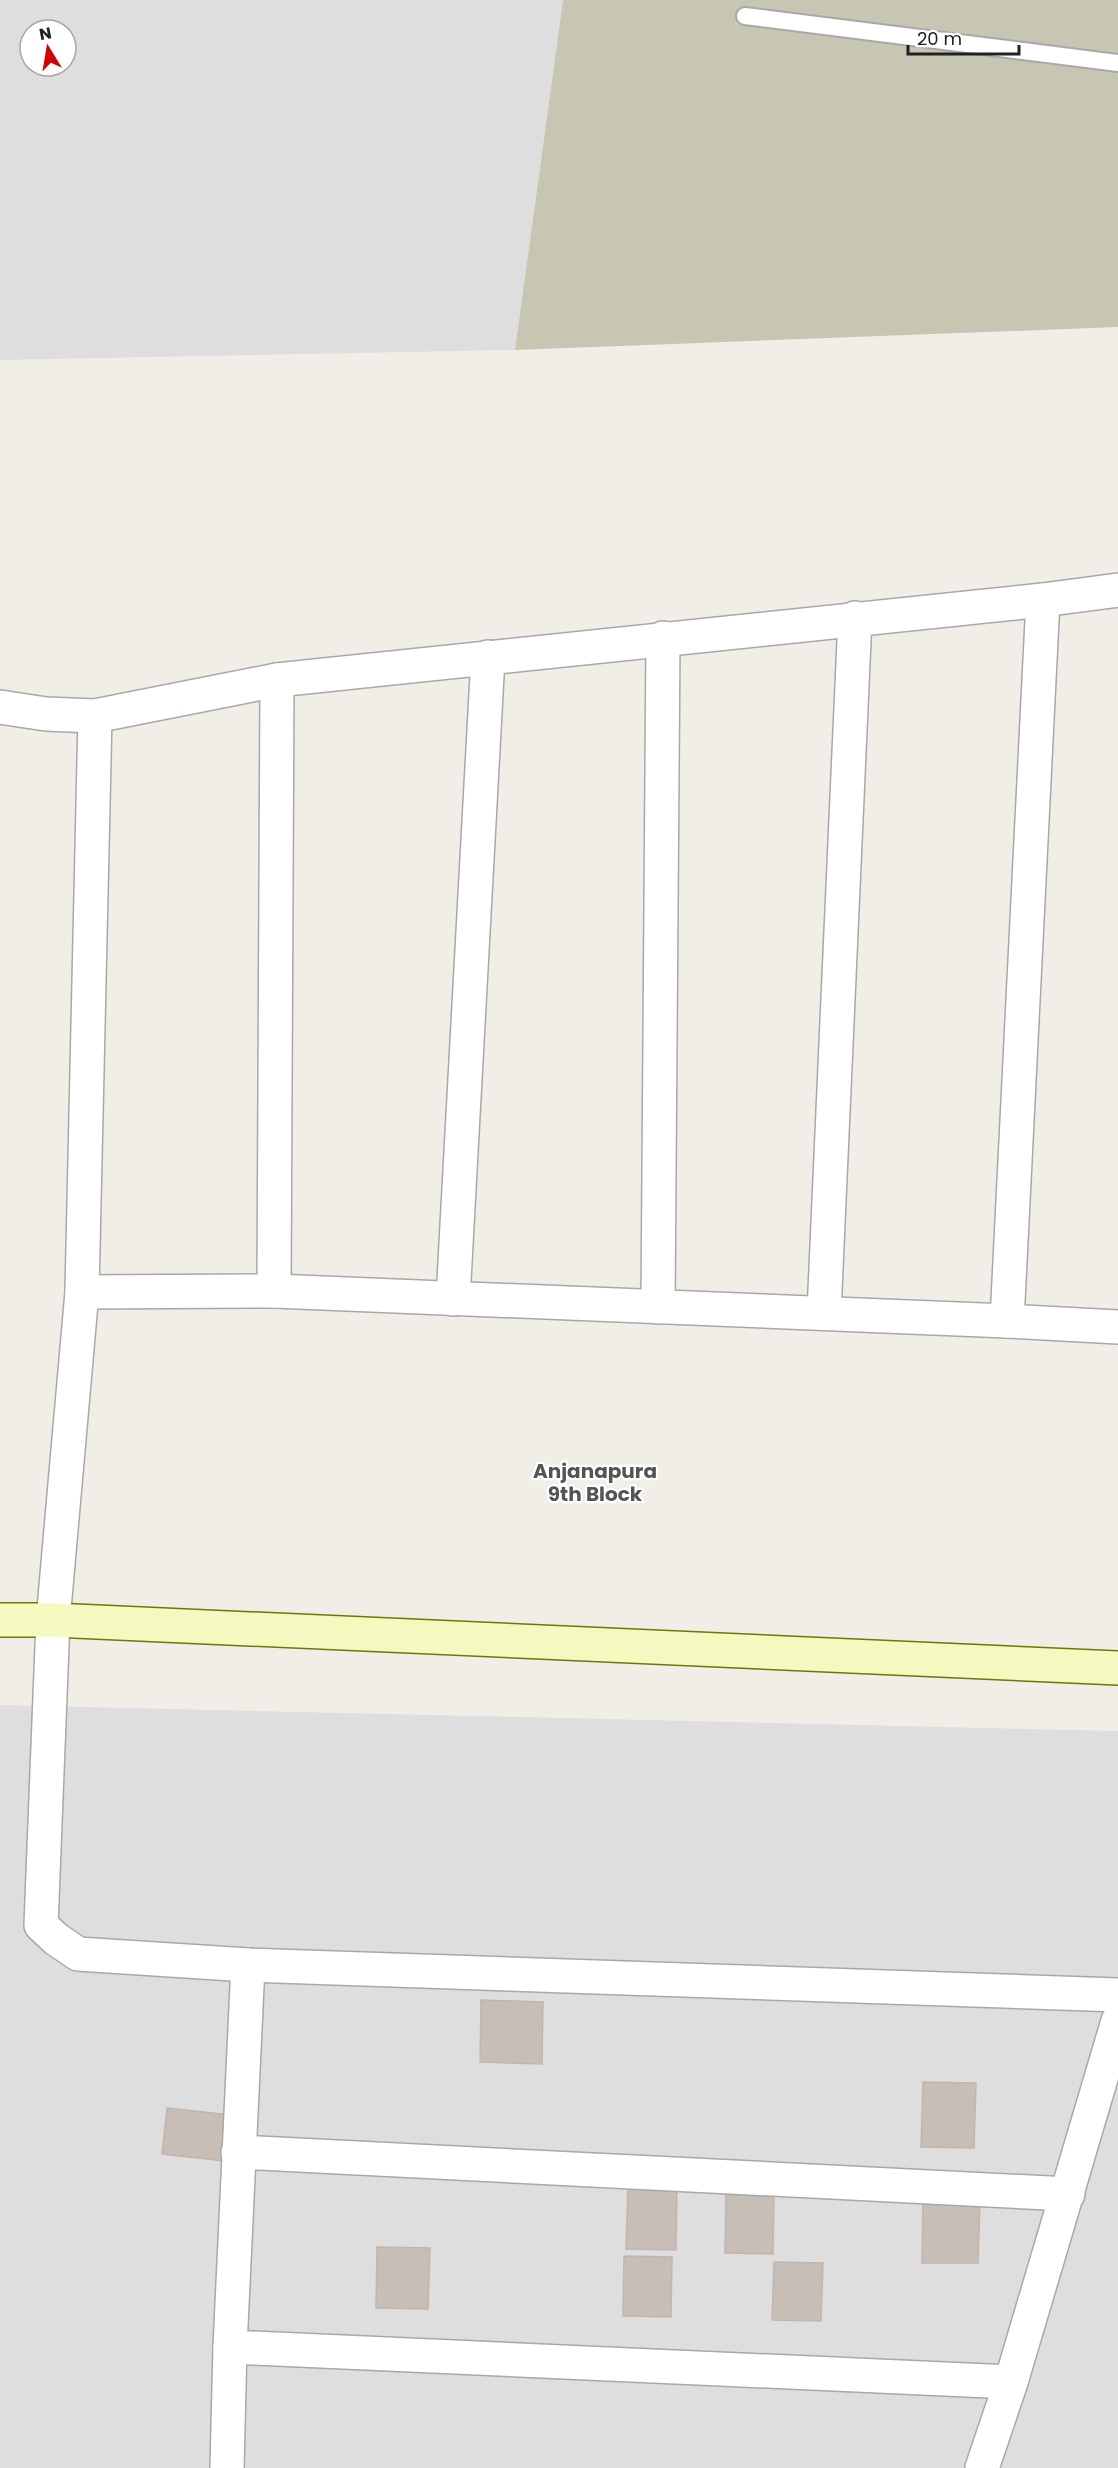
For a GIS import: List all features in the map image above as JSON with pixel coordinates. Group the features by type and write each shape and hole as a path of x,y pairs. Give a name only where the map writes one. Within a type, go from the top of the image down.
{"main road":[{"path":"0,1620 53,1620 1118,1668"}],"street":[{"path":"0,707 46,714 95,716 277,680 1042,600 1118,590"},
{"path":"1007,1321 1042,600"},
{"path":"824,1313 855,618"},
{"path":"658,1307 663,638"},
{"path":"453,1299 488,657"},
{"path":"274,1291 277,680"},
{"path":"95,716 82,1292 53,1620 41,1925 78,1954 248,1965 1118,1995"},
{"path":"82,1292 274,1291 1007,1321 1118,1328"},
{"path":"227,2468 238,2152 248,1965"},
{"path":"982,2468 1011,2382 1118,2021"},
{"path":"238,2152 1068,2194"},
{"path":"230,2347 1011,2382"}],"lane":[{"path":"745,16 1118,63"}],"shaded area":[{"path":"0,0 563,0 515,350 0,360"},
{"path":"563,0 1118,0 1118,327 515,350"},
{"path":"0,1705 1118,1731 1118,2468 0,2468"}],"building":[{"path":"481,2000 543,2002 542,2064 480,2062"},
{"path":"923,2082 976,2083 974,2148 921,2147"},
{"path":"167,2108 230,2115 224,2161 162,2154"},
{"path":"628,2186 677,2187 676,2250 626,2249"},
{"path":"726,2193 774,2193 773,2254 725,2253"},
{"path":"923,2198 980,2199 978,2263 922,2263"},
{"path":"377,2247 430,2248 428,2309 376,2308"},
{"path":"624,2256 672,2257 671,2317 623,2316"},
{"path":"774,2262 823,2263 821,2321 772,2320"}],"district":[{"name":"Anjanapura 9th Block","path":"595,1482"}]}
